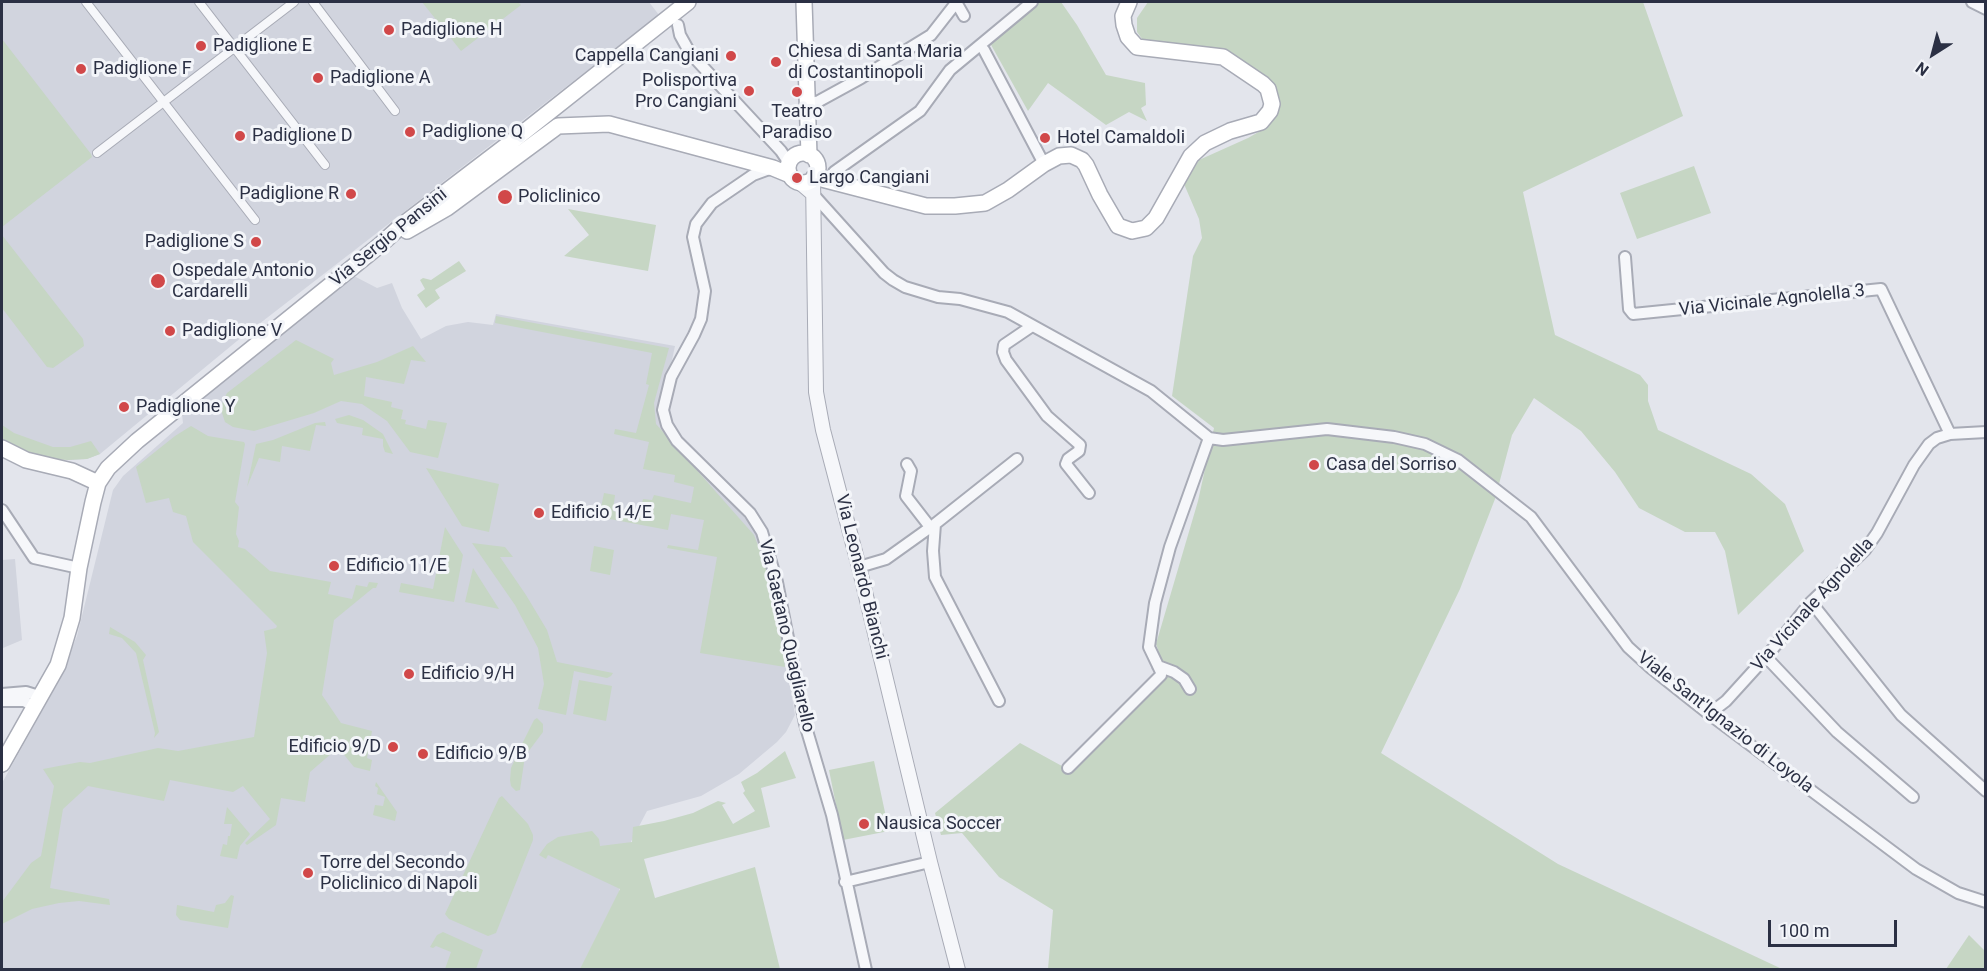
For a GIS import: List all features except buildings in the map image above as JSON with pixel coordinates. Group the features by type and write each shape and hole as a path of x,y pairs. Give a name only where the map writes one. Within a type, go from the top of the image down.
{"main road":[{"name":"Via Sergio Pansini","path":"98,483 108,468 137,441 401,226 688,2"},
{"path":"804,2 808,104 805,174"},
{"path":"380,245 447,208 558,126 609,124 772,168 835,177 926,206 985,203 1008,190 1044,164 1065,154 1082,160 1114,220 1125,230 1139,231 1156,218 1191,156 1205,143 1230,131 1261,122 1270,111 1272,104 1268,89 1263,84 1223,57 1137,47 1128,38 1124,25 1124,16 1129,2"},
{"path":"2,448 26,460 72,471 98,483 79,569 72,618 58,664 2,764"}],"street":[{"path":"86,2 255,220"},
{"path":"199,2 325,165"},
{"path":"97,153 294,2"},
{"path":"314,2 395,111"},
{"path":"808,104 819,101 861,78 931,35 956,2 964,16"},
{"path":"835,177 920,111 950,70 1032,2"},
{"path":"1972,2 1986,9"},
{"path":"678,25 680,35 690,52 805,174 884,273 905,287 938,297 960,299 1008,312 1151,391 1209,438 1170,547 1155,603 1149,647 1161,675 1068,768"},
{"path":"984,50 1044,164"},
{"name":"Via Gaetano Quagliarello","path":"772,168 753,176 712,203 696,224 693,237 705,291 701,319 670,377 663,410 667,425 677,441 750,513 762,532 777,582 805,724 832,815 866,969"},
{"name":"Via Leonardo Bianchi","path":"805,174 816,392 823,430 860,567 930,862 958,969"},
{"name":"Via Vicinale Agnolella 3","path":"1625,258 1629,309 1633,314 1881,289 1950,434"},
{"path":"1032,326 1004,345 1003,354 1047,416 1080,445 1079,451 1068,459 1066,464 1089,493"},
{"name":"Viale Sant'Ignazio di Loyola","path":"1209,438 1223,440 1327,429 1372,434 1425,444 1458,460 1531,517 1629,647 1651,668 1916,869 1958,892 1986,902"},
{"name":"Via Vicinale Agnolella","path":"1709,714 1726,700 1766,657 1811,602 1865,550 1877,533 1914,465 1929,444 1937,438 1950,434 1986,432"},
{"path":"860,567 886,559 1017,459"},
{"path":"907,464 911,471 906,496 932,526 935,578 999,701"},
{"path":"2,512 34,558 79,569"},
{"path":"1811,602 1901,715 1986,791"},
{"path":"1766,657 1837,732 1913,797"},
{"path":"1158,666 1184,679 1190,689"},
{"path":"2,694 26,692 36,701"},
{"path":"2,701 36,701"},
{"path":"845,882 930,862"}],"shaded area":[{"name":"Ospedale Antonio Cardarelli","path":"2,2 649,2 659,15 237,341 100,454 87,459 68,460 2,441"},
{"path":"354,276 377,288 392,283 402,308 421,339 446,326 468,322 493,325 496,314 675,346 660,416 759,535 774,587 795,715 786,732 777,742 739,774 701,796 647,811 623,857 618,900 596,969 2,970 2,783 56,686 77,636 113,490 123,476 183,423 182,414"},
{"path":"15,559 22,640 3,648 2,560"}],"green space":[{"path":"422,2 518,2 521,5 461,51"},
{"path":"1039,2 1061,2 1106,75 1145,83 1146,105 1141,108 1147,121 1129,112 1106,125 1048,83 1028,111 990,43"},
{"path":"1148,2 1643,2 1683,116 1523,192 1555,335 1640,375 1648,385 1648,401 1658,430 1751,474 1785,504 1804,551 1738,615 1725,551 1715,532 1685,532 1639,508 1615,472 1581,431 1534,398 1512,435 1495,499 1460,589 1381,753 1558,864 1782,969 1048,969 1053,910 999,877 962,833 941,835 935,813 1020,743 1071,771 1167,676 1156,644 1198,501 1214,428 1172,396 1193,256 1202,238 1199,219 1184,184 1199,160 1269,126 1280,104 1272,86 1226,52 1145,43 1137,32 1137,18"},
{"path":"2,39 92,157 2,227"},
{"path":"1694,166 1711,213 1637,239 1620,193"},
{"path":"568,209 656,225 648,271 564,256 589,235"},
{"path":"2,235 83,339 84,346 53,368 47,367 2,308"},
{"path":"459,261 466,271 435,290 440,298 426,308 417,295 425,289 420,280 423,278 431,280"},
{"path":"496,316 669,348 654,403 656,424 754,535 774,587 785,667 700,653 717,557 667,548 668,545 698,550 704,520 671,514 668,530 599,517 604,493 615,495 613,511 639,516 643,499 652,500 654,495 691,503 694,487 674,482 675,475 643,469 649,442 614,434 615,429 636,433 649,385 646,384 652,353 495,323"},
{"path":"296,340 334,359 331,363 334,375 377,362 413,346 426,362 411,360 404,384 366,377 364,396 392,402 391,407 403,410 401,419 406,420 405,424 426,429 428,420 447,423 438,458 410,452 387,421 362,404 341,401 314,413 254,431 233,427 225,422 221,410 227,393"},
{"path":"349,415 363,420 383,434 393,454 385,452 383,439 362,435 363,428 337,423 335,419"},
{"path":"325,422 326,426 316,425 310,451 282,446 280,462 259,458 247,487 256,444 273,440 315,423"},
{"path":"2,425 14,433 53,447 70,447 91,441 100,454 87,459 48,459 14,448 2,441"},
{"path":"191,426 208,436 245,444 235,502 239,507 236,534 239,541 238,547 245,549 270,571 331,582 328,594 352,599 356,585 367,587 369,582 378,583 376,588 373,588 334,620 322,695 341,723 372,731 367,758 372,760 370,771 354,767 341,751 332,753 310,772 305,802 281,798 276,825 247,845 245,843 270,819 243,786 233,792 170,780 164,801 88,786 63,809 50,888 109,899 110,905 79,901 59,903 32,909 2,924 2,902 31,863 41,856 54,786 43,769 80,762 90,763 158,748 178,751 254,737 267,653 264,631 277,626 193,542 186,516 173,512 169,498 146,503 136,467"},
{"path":"426,468 499,484 489,532 462,526"},
{"path":"445,527 463,555 454,602 399,592 401,583 433,589"},
{"path":"472,543 505,547 513,557 500,557 547,630 557,662 613,673 607,678 574,671 566,715 538,709 544,684 538,648 515,605"},
{"path":"594,546 614,550 610,575 590,571"},
{"path":"473,568 499,609 465,602"},
{"path":"110,627 135,642 146,655 143,660 159,732 154,738 155,733 136,653 122,638 109,634"},
{"path":"579,680 612,686 606,721 573,714"},
{"path":"537,718 543,724 543,732 525,756 520,790 516,791 511,786 511,768"},
{"path":"785,751 796,778 761,788 770,827 644,859 655,898 755,867 780,969 580,969 620,889 548,855 546,859 539,855 547,844 558,837 592,831 599,839 600,846 632,842 633,827 693,813 718,801 726,803 722,805 733,824 755,811 743,793 745,791 741,782 757,773"},
{"path":"874,761 889,831 843,840 829,770"},
{"path":"376,782 397,812 395,821 373,815 375,805 383,806 385,797 377,794"},
{"path":"502,796 528,824 533,840 496,933 488,936 449,919 445,914 499,798"},
{"path":"227,807 250,834 240,846 237,859 220,856 223,844 227,845 232,824 224,824"},
{"path":"231,895 234,896 228,928 180,920 176,915 177,905 214,912 216,905 225,903"},
{"path":"443,932 483,950 476,969 445,969 451,952 436,946 430,947 437,935"},
{"path":"1969,935 1985,951 1985,969 1946,969"}],"place":[{"name":"Padiglione H","path":"389,30"},
{"name":"Padiglione E","path":"201,46"},
{"name":"Cappella Cangiani","path":"731,56"},
{"name":"Chiesa di Santa Maria di Costantinopoli","path":"776,62"},
{"name":"Padiglione F","path":"81,69"},
{"name":"Padiglione A","path":"318,78"},
{"name":"Polisportiva Pro Cangiani","path":"749,91"},
{"name":"Teatro Paradiso","path":"797,92"},
{"name":"Padiglione Q","path":"410,132"},
{"name":"Padiglione D","path":"240,136"},
{"name":"Hotel Camaldoli","path":"1045,138"},
{"name":"Largo Cangiani","path":"797,178"},
{"name":"Padiglione R","path":"351,194"},
{"name":"Policlinico","path":"505,197"},
{"name":"Padiglione S","path":"256,242"},
{"name":"Ospedale Antonio Cardarelli","path":"158,281"},
{"name":"Padiglione V","path":"170,331"},
{"name":"Padiglione Y","path":"124,407"},
{"name":"Casa del Sorriso","path":"1314,465"},
{"name":"Edificio 14/E","path":"539,513"},
{"name":"Edificio 11/E","path":"334,566"},
{"name":"Edificio 9/H","path":"409,674"},
{"name":"Edificio 9/D","path":"393,747"},
{"name":"Edificio 9/B","path":"423,754"},
{"name":"Nausica Soccer","path":"864,824"},
{"name":"Torre del Secondo Policlinico di Napoli","path":"308,873"}]}
